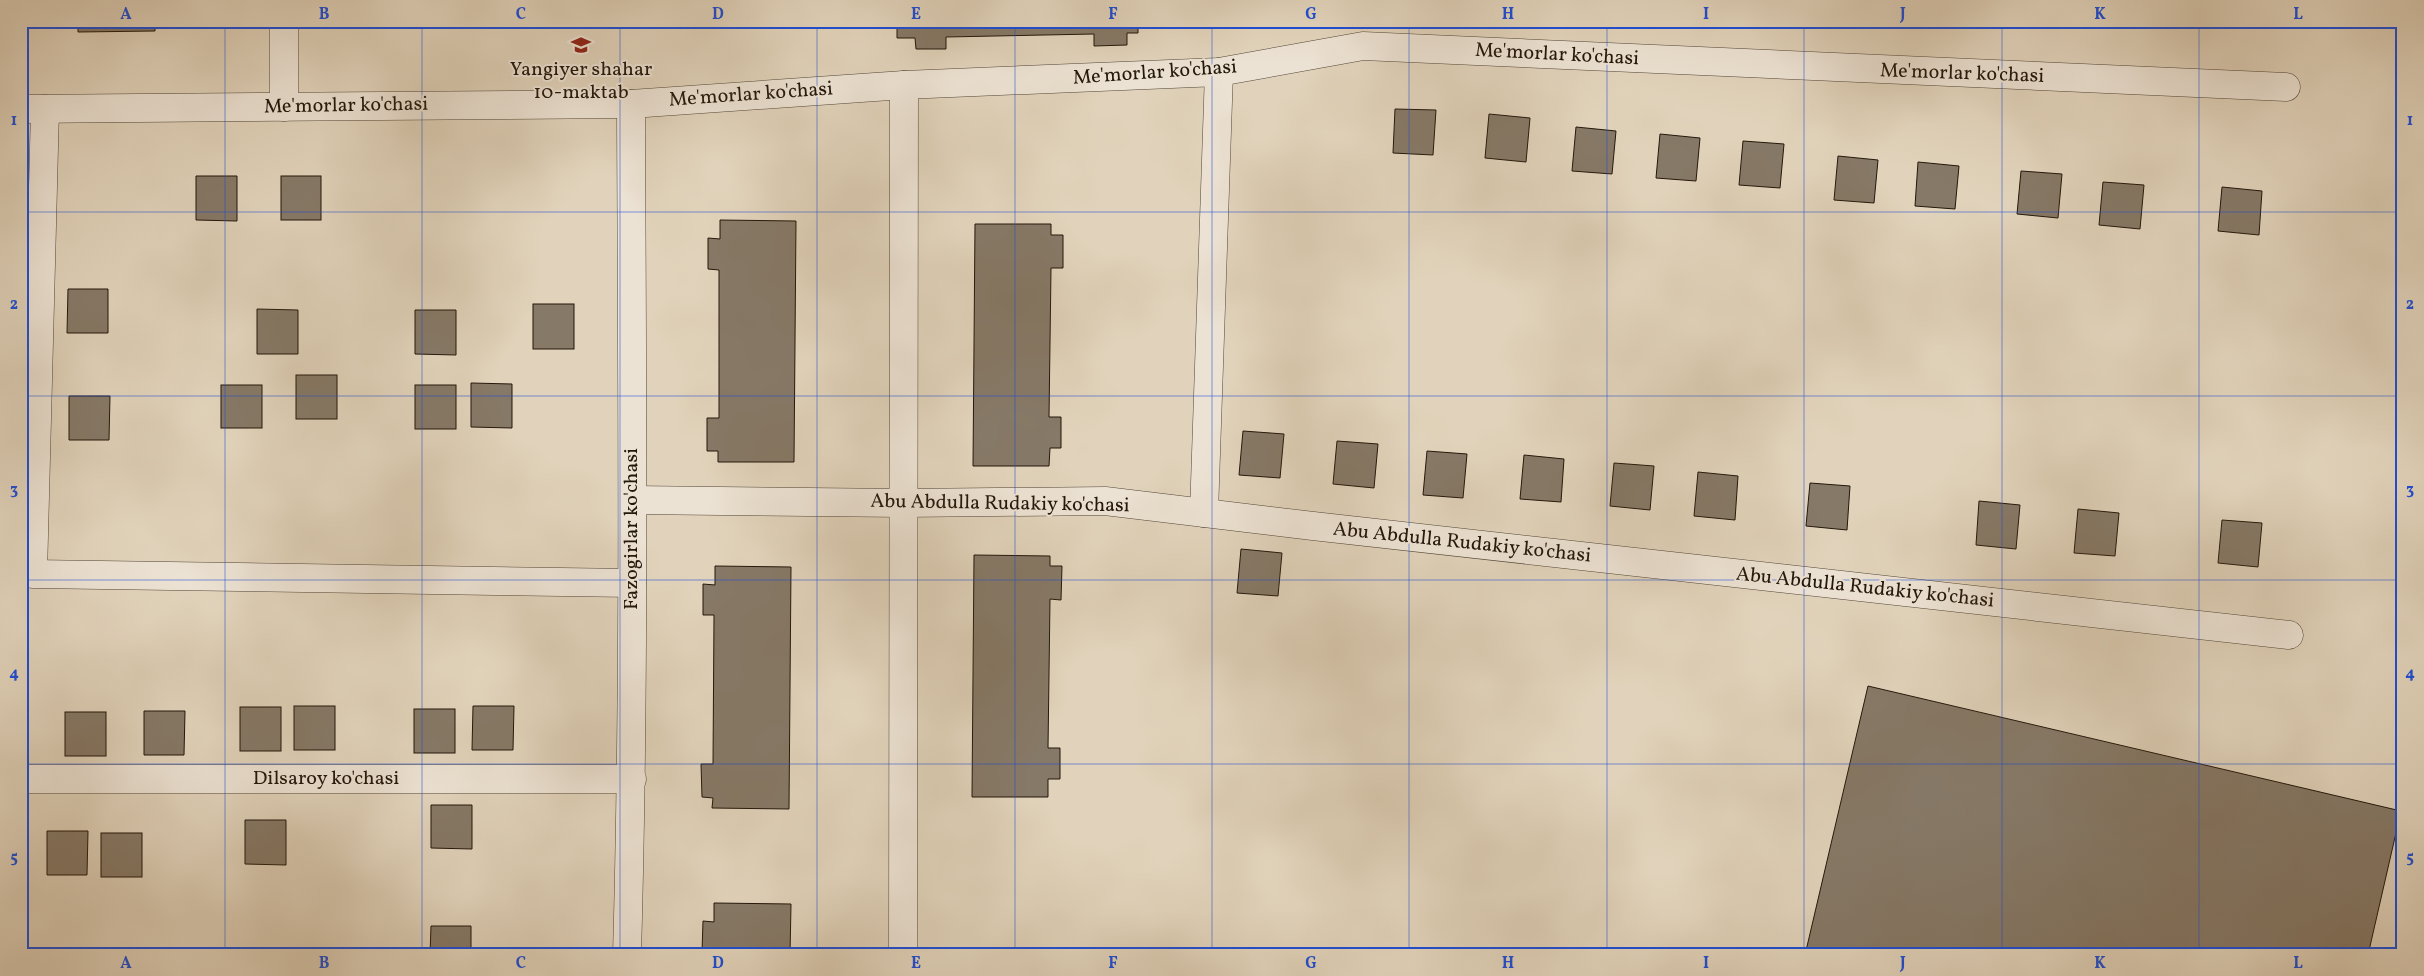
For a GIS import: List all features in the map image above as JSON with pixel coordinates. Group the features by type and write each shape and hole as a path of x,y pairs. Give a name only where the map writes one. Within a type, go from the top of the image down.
{"street":[{"path":"284,21 284,107"},
{"name":"Me'morlar ko'chasi","path":"33,109 631,104 904,85 1219,72 1363,46 2286,88"},
{"path":"1204,513 1219,72"},
{"path":"902,955 904,85"},
{"name":"Fazogirlar ko'chasi","path":"627,955 632,779 631,104"},
{"path":"33,109 34,574 632,583"},
{"name":"Abu Abdulla Rudakiy ko'chasi","path":"633,500 903,503 1105,501 2289,635"},
{"name":"Dilsaroy ko'chasi","path":"21,779 632,779"}],"building":[{"path":"78,21 155,21 155,31 78,32"},
{"path":"897,21 1138,21 1138,33 1127,33 1127,45 1094,46 1094,34 946,37 946,49 916,49 915,38 897,38"},
{"path":"1395,109 1436,110 1433,155 1393,153"},
{"path":"1489,114 1530,118 1526,162 1485,158"},
{"path":"1576,127 1616,131 1612,174 1572,171"},
{"path":"1660,134 1700,138 1696,181 1656,178"},
{"path":"1743,141 1784,144 1780,188 1739,185"},
{"path":"1838,156 1878,160 1874,203 1834,200"},
{"path":"1918,162 1959,166 1955,209 1915,206"},
{"path":"2021,171 2062,174 2058,218 2017,214"},
{"path":"196,176 237,176 237,221 196,220"},
{"path":"281,176 321,176 321,220 281,220"},
{"path":"2103,182 2144,185 2140,229 2099,225"},
{"path":"2222,187 2262,191 2259,235 2218,231"},
{"path":"720,220 796,221 794,462 718,462 718,451 707,451 707,418 719,418 719,270 708,269 708,238 720,239"},
{"path":"975,224 1051,224 1051,235 1063,235 1063,268 1051,268 1049,417 1061,417 1061,448 1050,448 1049,466 973,466"},
{"path":"68,289 108,289 108,333 67,333"},
{"path":"533,304 574,304 574,349 533,349"},
{"path":"257,309 298,310 298,354 257,354"},
{"path":"415,310 456,310 456,355 415,354"},
{"path":"296,375 337,375 337,419 296,419"},
{"path":"471,383 512,384 512,428 471,427"},
{"path":"221,385 262,385 262,428 221,428"},
{"path":"415,385 456,385 456,429 415,429"},
{"path":"69,396 110,396 109,440 69,440"},
{"path":"1243,431 1284,434 1280,478 1239,475"},
{"path":"1337,441 1378,444 1374,488 1333,484"},
{"path":"1427,451 1467,454 1463,498 1423,495"},
{"path":"1524,455 1564,459 1561,502 1520,499"},
{"path":"1614,463 1654,466 1650,510 1610,506"},
{"path":"1698,472 1738,476 1735,520 1694,516"},
{"path":"1810,483 1850,486 1847,530 1806,526"},
{"path":"1979,501 2020,505 2016,549 1976,545"},
{"path":"2078,509 2119,513 2115,556 2074,553"},
{"path":"2222,520 2262,523 2258,567 2218,563"},
{"path":"1241,549 1282,553 1278,596 1237,593"},
{"path":"974,555 1050,556 1050,566 1062,566 1061,600 1050,599 1048,748 1060,748 1060,779 1048,779 1048,797 972,797"},
{"path":"715,566 791,567 789,809 712,808 713,798 702,797 701,764 713,764 714,615 703,615 703,584 715,585"},
{"path":"1868,686 2401,811 2368,955 1805,955"},
{"path":"294,706 335,706 335,750 294,750"},
{"path":"473,706 514,706 513,750 472,750"},
{"path":"240,707 281,707 281,751 240,751"},
{"path":"414,709 455,709 455,753 414,753"},
{"path":"144,711 185,711 184,755 144,755"},
{"path":"65,712 106,712 106,756 65,756"},
{"path":"431,805 472,805 472,849 431,848"},
{"path":"245,820 286,820 286,865 245,864"},
{"path":"47,831 88,831 87,875 47,875"},
{"path":"101,833 142,833 142,877 101,877"},
{"path":"714,903 791,904 790,955 714,955 714,953 702,952 703,921 714,922"},
{"path":"431,926 471,926 471,955 430,955"}],"place":[{"name":"Yangiyer shahar 10-maktab","path":"581,45"}]}
